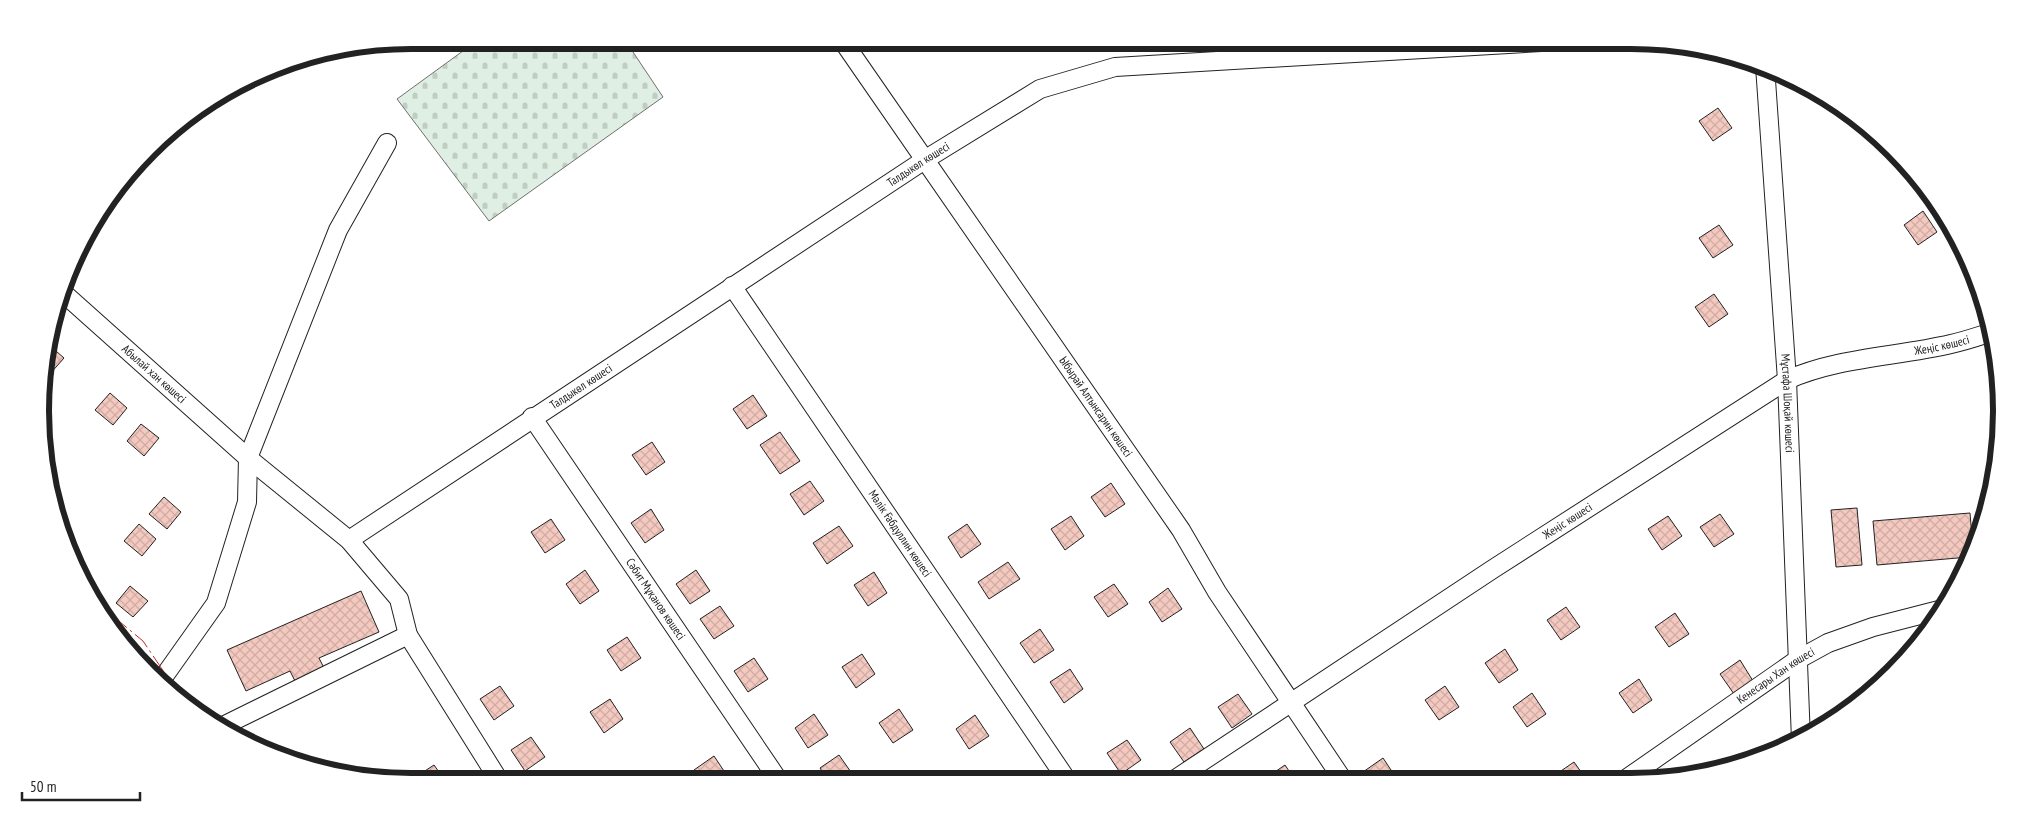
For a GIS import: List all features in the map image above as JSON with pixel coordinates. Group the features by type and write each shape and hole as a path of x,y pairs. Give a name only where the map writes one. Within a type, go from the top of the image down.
{"street":[{"name":"Ыбырай Алтынсарин көшесі","path":"848,49 1181,530 1217,592 1338,773"},
{"name":"Талдыкөл көшесі","path":"349,540 532,417 926,159 1040,89 1115,68 1428,49"},
{"name":"Мұстафа Шоқай көшесі","path":"1766,74 1786,380 1801,731"},
{"path":"164,676 216,603 248,502 248,458 338,230 387,143"},
{"name":"Мәлік Ғабдуллин көшесі","path":"732,286 1062,773"},
{"name":"Абылай хан көшесі","path":"67,297 248,458 349,540 399,599 408,635 494,773"},
{"name":"Жеңіс көшесі","path":"1185,773 1493,569 1786,380 1806,372 1855,359 1951,344 1985,334"},
{"name":"Сәбит Мұқанов көшесі","path":"532,417 774,773"},
{"name":"Кенесары Хан көшесі","path":"1635,773 1797,660 1828,643 1873,627 1932,612"},
{"path":"228,724 408,635"}],"green space":[{"path":"466,49 631,49 663,97 489,221 397,99"}],"building":[{"path":"1718,108 1732,128 1713,141 1699,121"},
{"path":"1923,211 1937,232 1918,245 1904,225"},
{"path":"1719,225 1733,245 1713,258 1699,238"},
{"path":"1714,294 1728,314 1709,327 1695,307"},
{"path":"54,350 64,358 51,372"},
{"path":"110,393 127,408 113,425 95,410"},
{"path":"753,395 767,416 747,429 733,409"},
{"path":"141,424 159,438 144,456 127,441"},
{"path":"780,432 800,461 780,474 760,445"},
{"path":"652,442 665,462 646,475 632,455"},
{"path":"810,481 824,501 804,515 790,494"},
{"path":"1111,483 1125,504 1105,517 1091,497"},
{"path":"164,497 181,512 167,529 149,514"},
{"path":"1857,508 1862,565 1836,567 1831,510"},
{"path":"651,509 664,530 645,543 631,523"},
{"path":"1970,513 1972,534 1962,558 1877,565 1873,521"},
{"path":"1720,514 1734,534 1714,547 1700,527"},
{"path":"1071,516 1084,536 1065,550 1051,529"},
{"path":"1668,516 1682,536 1662,550 1648,529"},
{"path":"551,519 565,540 545,553 531,532"},
{"path":"139,524 156,539 142,556 124,541"},
{"path":"967,524 981,544 961,558 948,537"},
{"path":"839,526 853,546 827,564 813,543"},
{"path":"1008,562 1020,579 989,599 978,582"},
{"path":"585,570 599,591 580,604 566,584"},
{"path":"696,570 710,591 690,604 676,584"},
{"path":"874,572 887,593 868,606 854,585"},
{"path":"1114,584 1128,604 1108,617 1094,597"},
{"path":"130,586 148,601 133,617 116,603"},
{"path":"1168,588 1182,609 1162,622 1149,602"},
{"path":"361,591 379,632 319,658 325,670 296,683 290,671 246,691 227,650"},
{"path":"720,606 734,626 714,639 700,619"},
{"path":"1566,607 1580,627 1561,640 1547,620"},
{"path":"1675,613 1689,634 1669,647 1655,627"},
{"path":"1040,629 1054,650 1034,663 1020,643"},
{"path":"627,637 641,658 621,671 607,650"},
{"path":"1505,649 1518,670 1499,683 1485,663"},
{"path":"862,654 875,674 856,688 842,667"},
{"path":"754,658 768,679 748,692 734,671"},
{"path":"1740,660 1753,681 1734,694 1720,674"},
{"path":"1070,669 1083,689 1064,703 1050,682"},
{"path":"1639,679 1652,700 1633,713 1619,693"},
{"path":"500,686 514,706 494,720 480,699"},
{"path":"1445,686 1459,707 1439,720 1425,700"},
{"path":"1532,693 1546,714 1527,727 1513,707"},
{"path":"1238,694 1252,714 1232,728 1218,707"},
{"path":"610,699 623,719 604,733 590,712"},
{"path":"899,709 913,730 893,743 879,723"},
{"path":"814,714 828,735 808,748 795,728"},
{"path":"975,715 989,736 969,749 956,729"},
{"path":"1190,728 1204,749 1184,762 1170,742"},
{"path":"531,737 545,757 525,771 511,750"},
{"path":"1127,740 1141,760 1120,773 1107,753"},
{"path":"839,755 852,773 823,773 820,768"},
{"path":"714,756 725,773 696,773 694,770"},
{"path":"1383,758 1393,773 1364,773"},
{"path":"1574,762 1582,773 1558,773"},
{"path":"434,765 440,773 422,773"},
{"path":"1285,765 1290,773 1273,773"}],"power":[{"path":"113,616 143,641 170,682"}]}
